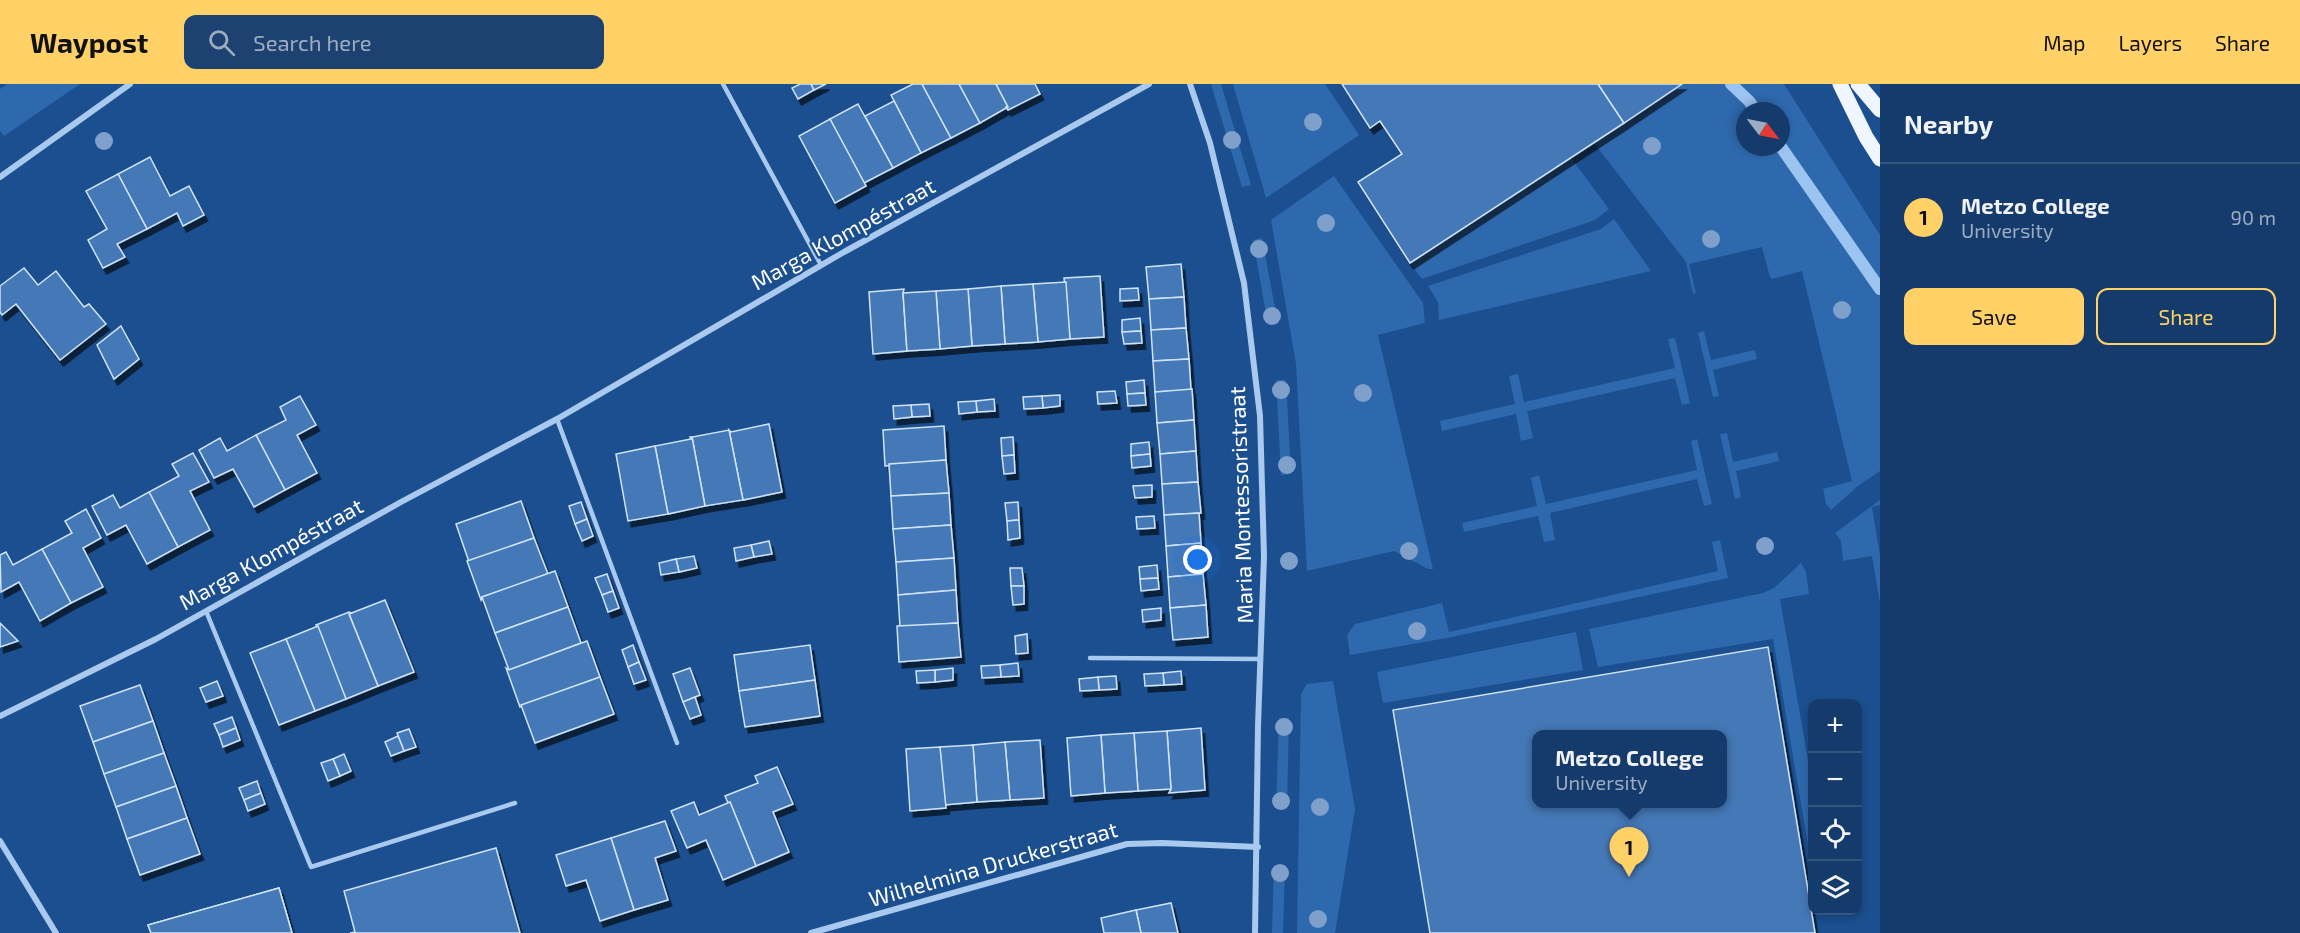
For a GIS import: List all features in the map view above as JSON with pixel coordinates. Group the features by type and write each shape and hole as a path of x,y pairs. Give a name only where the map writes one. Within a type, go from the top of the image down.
{"main road":[{"path":"1840,84 1866,137 1880,159"},
{"path":"1858,84 1880,110"}],"street":[{"path":"0,177 130,84"},
{"name":"Marga Klompéstraat","path":"0,716 156,639 401,502 557,419 821,266 1149,84"},
{"name":"Maria Montessoristraat","path":"1190,84 1210,143 1244,282 1260,416 1264,556 1255,933"},
{"path":"0,841 56,933"},
{"name":"Wilhelmina Druckerstraat","path":"811,933 1127,844 1162,843 1258,847"}],"lane":[{"path":"723,84 821,266"},
{"path":"557,419 677,743"},
{"path":"206,611 311,867 515,803"},
{"path":"1090,658 1261,659"}],"shaded area":[{"path":"7,84 80,84 4,136 0,131 0,89"},
{"path":"1211,84 1221,84 1251,185 1242,187"},
{"path":"1233,84 1325,84 1359,135 1266,198"},
{"path":"1682,84 1784,84 1880,235 1880,471 1858,486 1831,510 1826,504 1823,489 1852,481 1802,271 1772,279 1762,247 1689,264 1696,293 1693,294 1686,262 1594,143"},
{"path":"1571,158 1609,209 1595,220 1422,279 1410,263"},
{"path":"1334,176 1423,303 1425,323 1378,335 1433,569 1428,569 1394,551 1307,571 1296,364 1271,220"},
{"path":"1614,219 1651,271 1439,320 1438,302 1428,286 1601,229"},
{"path":"1262,238 1278,324 1268,325 1253,240"},
{"path":"1704,331 1711,360 1755,350 1757,359 1713,370 1719,396 1713,397 1698,333"},
{"path":"1675,338 1690,403 1682,405 1675,378 1527,411 1533,438 1521,441 1516,414 1442,431 1440,421 1515,404 1509,376 1518,374 1524,402 1675,368 1668,339"},
{"path":"1276,380 1286,380 1291,474 1281,475"},
{"path":"1727,433 1733,462 1777,452 1779,461 1736,471 1741,497 1735,499 1720,434"},
{"path":"1697,439 1712,504 1704,506 1697,479 1550,513 1555,540 1544,542 1538,516 1464,532 1462,523 1537,506 1531,478 1539,475 1546,504 1697,470 1691,441"},
{"path":"1880,500 1880,505 1872,507 1880,555 1880,603 1872,556 1843,561 1841,541 1835,533"},
{"path":"1720,540 1728,578 1447,638 1350,655 1347,635 1355,624 1442,603 1449,632 1718,571 1712,542"},
{"path":"1801,563 1806,572 1809,594 1780,599 1808,760 1808,845 1773,639 1598,667 1589,629 1763,593 1774,588"},
{"path":"1576,632 1583,670 1383,703 1377,672"},
{"path":"1333,681 1355,809 1335,933 1297,933 1301,694 1307,684"},
{"path":"1279,718 1289,718 1287,809 1276,809"},
{"path":"1274,865 1285,865 1283,933 1272,933"}],"building":[{"path":"800,84 811,84 814,90 798,99 792,88"},
{"path":"811,84 826,84 814,90"},
{"path":"913,84 922,84 951,138 921,153 891,95"},
{"path":"922,84 959,84 980,123 951,138"},
{"path":"959,84 996,84 1008,107 980,123"},
{"path":"996,84 1035,84 1040,94 1008,110"},
{"path":"1342,84 1598,84 1624,123 1410,263 1358,182 1402,154 1380,121 1370,128"},
{"path":"1598,84 1682,84 1624,123"},
{"path":"894,101 921,153 893,168 865,116"},
{"path":"858,104 893,168 864,183 830,119"},
{"path":"830,119 866,186 835,203 799,136"},
{"path":"150,157 170,196 189,186 204,215 183,226 177,213 147,229 118,174"},
{"path":"118,174 147,229 117,244 125,257 103,268 88,240 107,229 86,191"},
{"path":"1181,264 1184,297 1149,299 1146,267"},
{"path":"24,268 38,285 56,271 84,307 89,304 106,324 60,360 16,304 2,315 0,312 0,286"},
{"path":"1100,276 1104,337 1070,339 1064,278"},
{"path":"1066,282 1070,339 1038,342 1033,284"},
{"path":"1033,284 1038,342 1005,344 1001,286"},
{"path":"1001,286 1005,344 972,346 968,289"},
{"path":"1138,288 1139,300 1120,301 1120,289"},
{"path":"904,289 907,351 873,354 869,292"},
{"path":"968,289 972,346 940,349 936,291"},
{"path":"936,291 940,349 907,351 903,293"},
{"path":"1184,297 1186,328 1151,330 1149,299"},
{"path":"1140,318 1141,331 1122,332 1122,320"},
{"path":"121,326 139,359 114,379 97,345"},
{"path":"1186,328 1189,359 1153,361 1151,330"},
{"path":"1141,331 1142,343 1124,344 1122,332"},
{"path":"1189,359 1191,390 1155,392 1153,361"},
{"path":"1144,380 1145,393 1127,394 1126,382"},
{"path":"1192,389 1194,420 1157,423 1155,392"},
{"path":"1115,391 1117,403 1098,404 1097,392"},
{"path":"1145,393 1146,405 1128,406 1127,394"},
{"path":"1060,395 1060,406 1043,408 1042,396"},
{"path":"300,396 316,425 297,435 317,473 285,490 256,435 286,420 280,407"},
{"path":"1042,396 1043,408 1024,409 1023,397"},
{"path":"994,399 995,411 977,412 976,401"},
{"path":"976,401 977,412 959,414 958,402"},
{"path":"929,404 930,416 912,417 911,405"},
{"path":"911,405 912,417 894,419 893,406"},
{"path":"1194,420 1196,451 1160,454 1157,423"},
{"path":"769,424 782,492 743,500 729,430 731,432"},
{"path":"944,426 946,460 885,466 883,430"},
{"path":"729,430 743,500 705,506 692,437"},
{"path":"256,435 285,490 254,507 233,469 214,478 199,450 220,438 227,451"},
{"path":"692,437 705,506 668,514 655,446 691,439"},
{"path":"1013,437 1014,455 1002,456 1001,438"},
{"path":"1149,442 1150,454 1131,456 1131,444"},
{"path":"655,446 668,514 628,521 616,454"},
{"path":"1196,451 1198,482 1162,484 1160,454"},
{"path":"193,453 209,482 190,491 210,530 178,547 149,492 179,476 172,464"},
{"path":"1150,454 1151,466 1132,468 1131,456"},
{"path":"1014,455 1015,473 1004,474 1002,456"},
{"path":"946,460 949,493 891,496 889,464"},
{"path":"1198,482 1201,513 1164,515 1162,484"},
{"path":"1152,485 1152,497 1135,498 1133,486"},
{"path":"149,492 178,547 147,564 126,525 107,535 92,506 113,495 120,508"},
{"path":"949,493 951,525 893,529 891,496"},
{"path":"521,501 534,538 469,562 456,524"},
{"path":"581,502 587,519 575,524 569,506"},
{"path":"1018,502 1019,520 1007,521 1005,503"},
{"path":"86,509 101,538 83,548 103,587 71,603 42,549 72,533 65,521"},
{"path":"1199,513 1201,543 1166,546 1164,515"},
{"path":"1154,516 1155,528 1137,529 1136,517"},
{"path":"587,519 593,536 582,541 575,524"},
{"path":"1019,520 1020,538 1008,540 1007,521"},
{"path":"951,525 954,558 896,562 893,529"},
{"path":"534,538 548,574 482,597 481,600 467,561"},
{"path":"769,541 772,554 754,557 751,545"},
{"path":"1201,543 1203,574 1168,577 1166,546"},
{"path":"751,545 754,557 736,561 734,548"},
{"path":"42,549 71,603 40,621 19,582 1,592 0,555 6,552 13,565"},
{"path":"694,556 697,568 679,572 676,559"},
{"path":"954,558 956,590 898,595 896,562"},
{"path":"676,559 679,572 661,575 659,563"},
{"path":"1157,565 1158,578 1140,579 1139,567"},
{"path":"1010,568 1022,568 1024,586 1011,586"},
{"path":"555,571 568,607 495,633 482,597"},
{"path":"607,574 613,591 602,595 595,578"},
{"path":"1203,574 1206,605 1170,608 1168,577"},
{"path":"1158,578 1159,589 1141,591 1140,579"},
{"path":"1011,586 1024,586 1024,604 1013,605"},
{"path":"956,590 958,623 900,627 898,595"},
{"path":"613,591 619,608 608,612 602,595"},
{"path":"385,600 414,672 378,686 349,614"},
{"path":"1206,605 1208,637 1173,640 1170,608"},
{"path":"568,607 581,643 509,670 495,633"},
{"path":"1161,608 1161,620 1143,622 1142,610"},
{"path":"349,612 378,686 346,699 316,625"},
{"path":"0,623 18,641 0,647"},
{"path":"958,623 961,657 899,662 897,626"},
{"path":"318,626 346,699 315,711 286,639"},
{"path":"1027,634 1028,653 1016,654 1015,636"},
{"path":"286,639 315,711 279,725 250,653"},
{"path":"587,641 600,677 520,707 506,668 509,670"},
{"path":"633,645 639,662 628,667 622,650"},
{"path":"810,645 815,680 739,691 734,655"},
{"path":"1768,647 1808,890 1808,915 1812,915 1815,933 1430,933 1393,710"},
{"path":"639,662 646,680 634,684 628,667"},
{"path":"1018,663 1019,676 1001,677 1000,665"},
{"path":"1000,665 1001,677 982,678 981,666"},
{"path":"690,668 700,695 683,702 673,674"},
{"path":"953,668 953,680 935,682 935,670"},
{"path":"935,670 935,682 917,683 916,671"},
{"path":"1181,671 1182,684 1164,685 1163,673"},
{"path":"1163,673 1164,685 1145,686 1144,674"},
{"path":"1116,676 1117,689 1099,690 1098,677"},
{"path":"600,677 614,714 535,743 521,705"},
{"path":"1098,677 1099,690 1080,691 1079,679"},
{"path":"815,680 820,716 745,727 739,691"},
{"path":"217,681 223,696 206,702 200,688"},
{"path":"140,685 153,721 93,742 80,706"},
{"path":"695,697 701,715 690,719 683,702"},
{"path":"232,717 236,728 219,735 214,724"},
{"path":"153,721 164,753 104,774 93,742"},
{"path":"236,728 240,740 223,747 219,735"},
{"path":"1201,728 1205,790 1169,793 1171,789 1167,731"},
{"path":"409,729 416,747 404,751 397,733"},
{"path":"1167,731 1171,789 1138,791 1134,733"},
{"path":"1134,733 1138,791 1105,793 1101,735"},
{"path":"1101,735 1105,793 1071,796 1067,738"},
{"path":"398,736 404,751 391,756 385,742"},
{"path":"1040,740 1044,798 1010,800 1005,742"},
{"path":"1005,742 1010,800 977,802 973,745"},
{"path":"973,745 977,802 944,805 940,747"},
{"path":"940,747 946,808 910,811 906,749"},
{"path":"164,753 176,786 116,807 104,774"},
{"path":"344,754 351,771 340,776 333,759"},
{"path":"333,759 340,776 328,781 321,763"},
{"path":"777,767 793,804 773,812 789,852 756,866 730,802 728,803 725,796 758,783 755,776"},
{"path":"257,781 261,793 244,800 239,788"},
{"path":"176,786 187,818 127,839 116,807"},
{"path":"261,793 265,804 248,811 244,800"},
{"path":"694,802 699,815 730,802 756,866 723,880 706,840 687,848 671,811"},
{"path":"187,818 200,854 140,875 127,839"},
{"path":"665,821 676,851 655,858 668,900 634,910 611,838"},
{"path":"611,838 634,910 600,921 586,880 566,886 556,855"},
{"path":"496,848 520,933 350,933 355,932 344,891"},
{"path":"279,888 292,933 151,933 148,925"},
{"path":"279,888 292,933 151,933 148,925"},
{"path":"1171,903 1178,933 1141,933 1136,910"},
{"path":"1136,910 1141,933 1104,933 1101,918"}],"waterway":[{"path":"1731,84 1750,102"},
{"path":"1787,156 1880,289"}],"place":[{"name":"Metzo College","path":"1629,877"}]}
